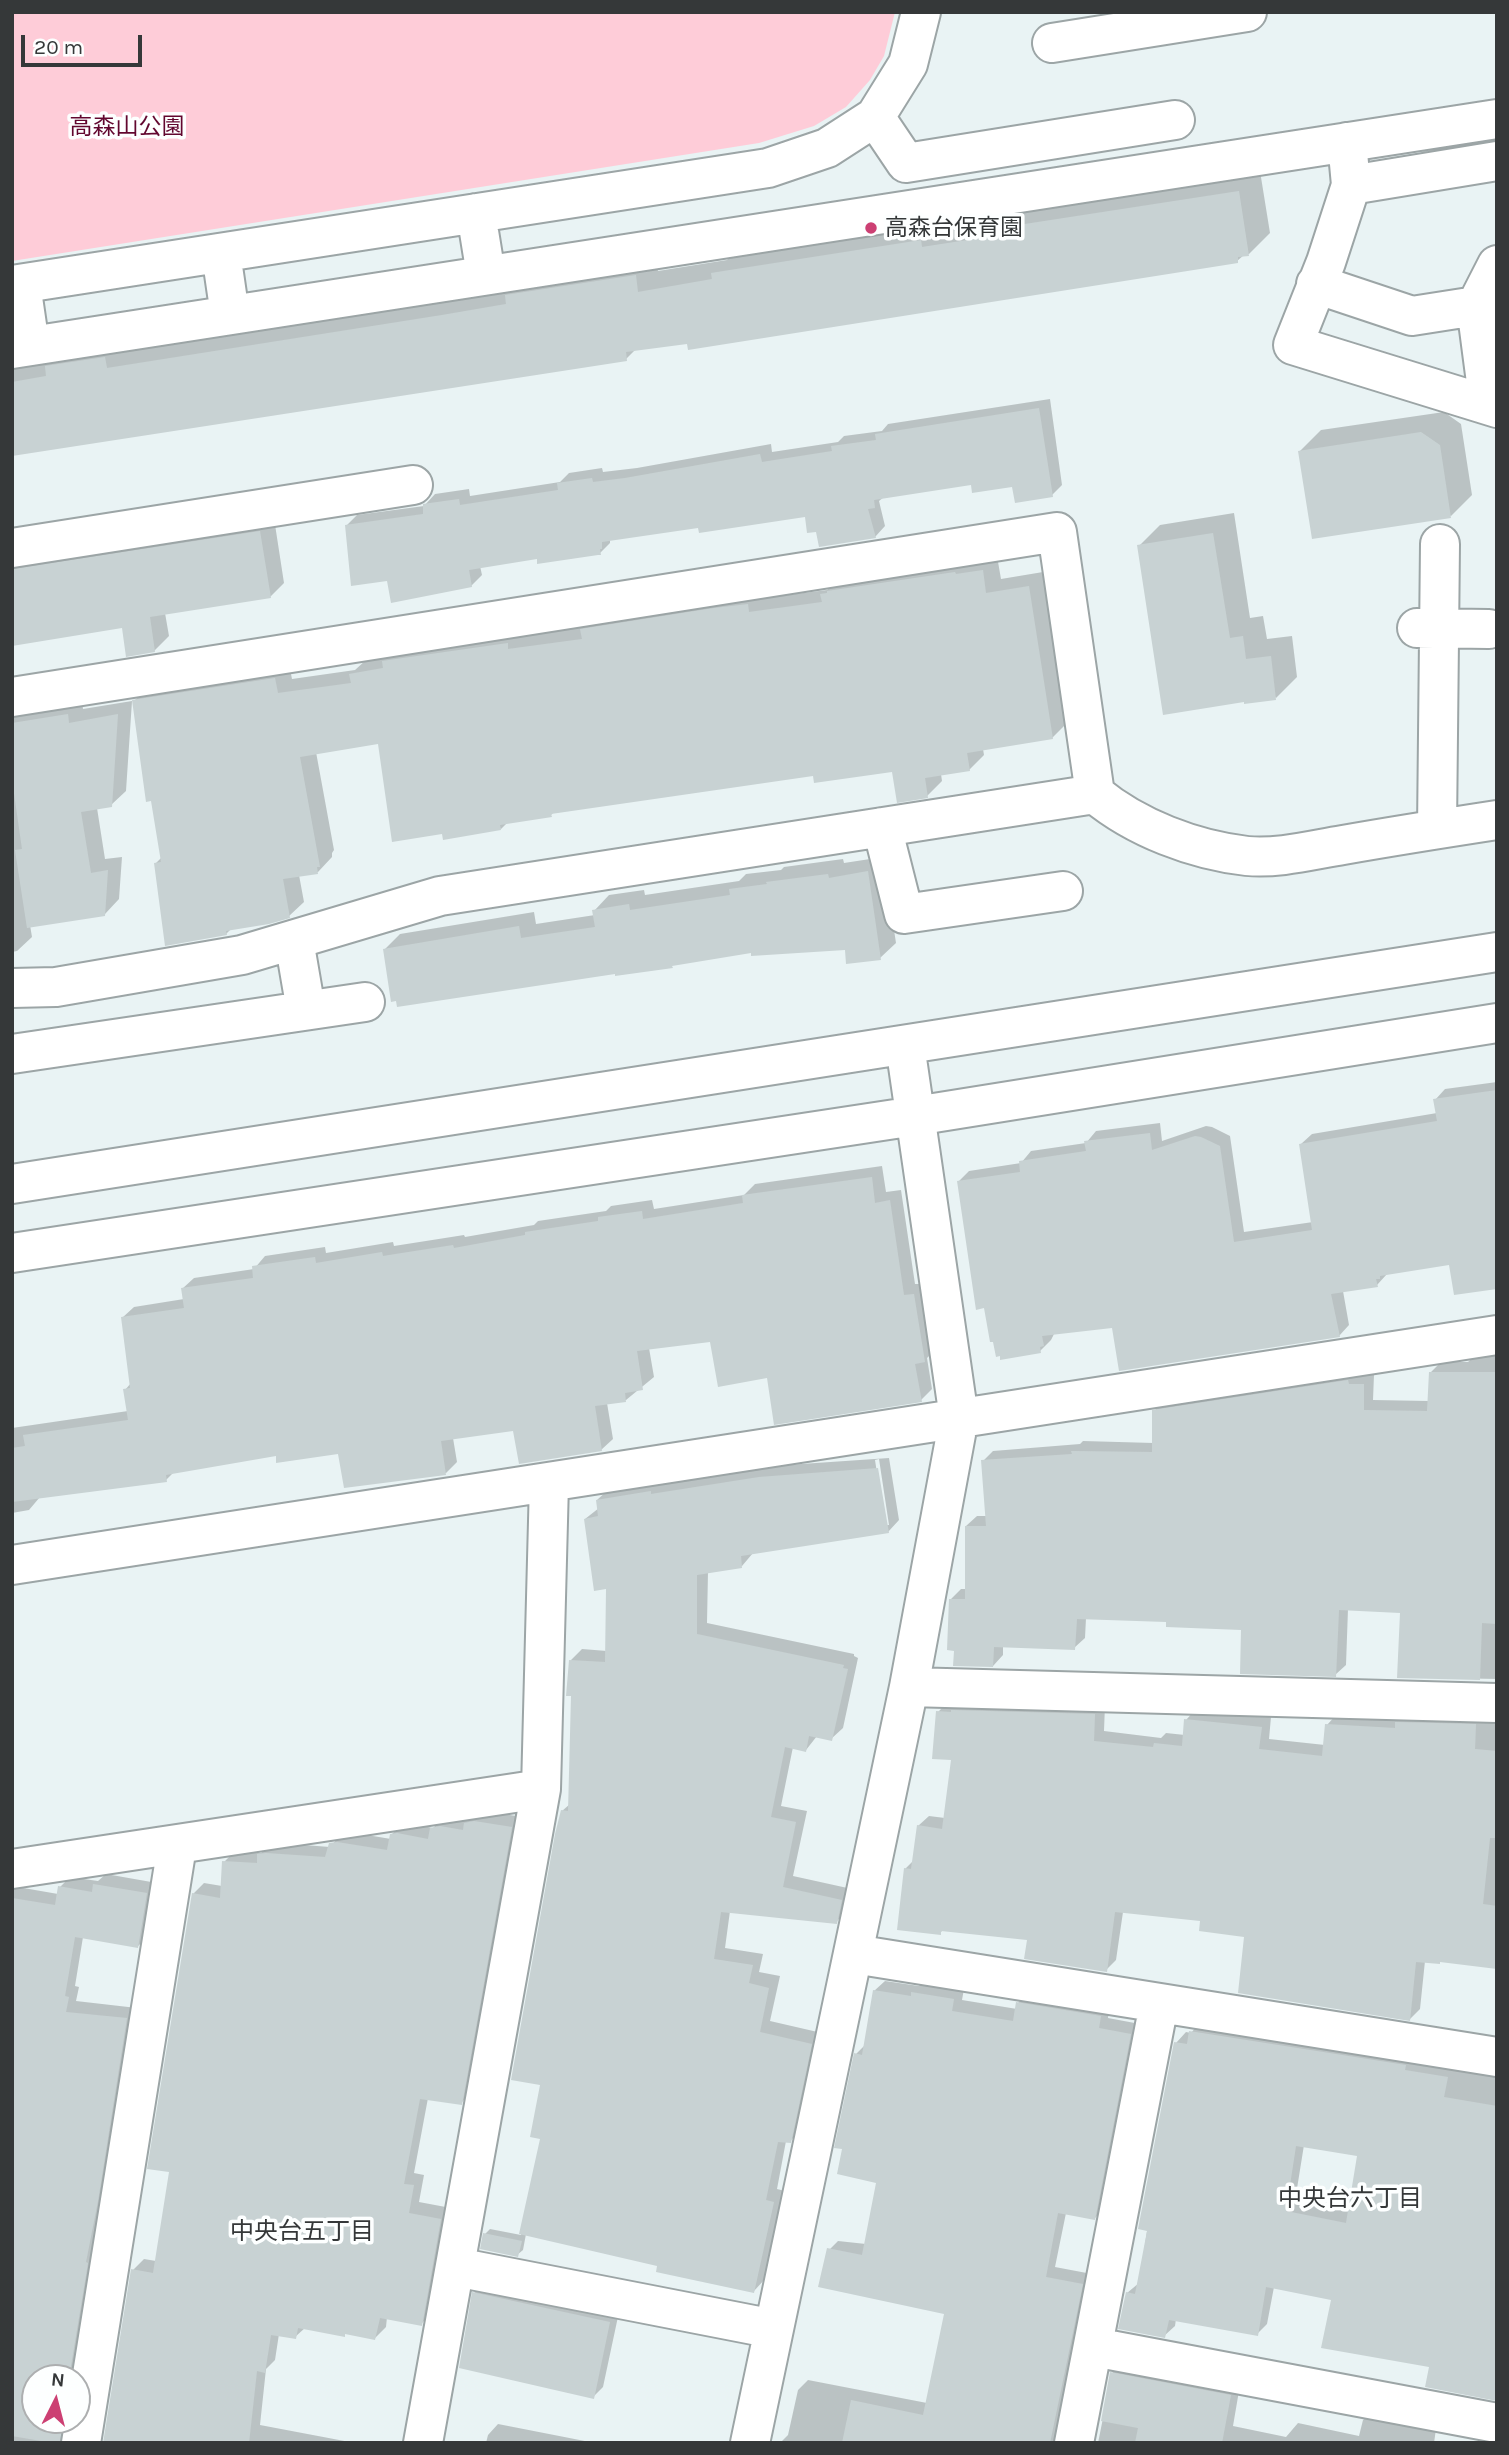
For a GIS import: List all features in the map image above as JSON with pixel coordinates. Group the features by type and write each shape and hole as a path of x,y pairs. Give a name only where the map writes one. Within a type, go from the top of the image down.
{"street":[{"path":"921,12 908,64 875,117 827,148 768,167 17,284 21,347 1497,119"},
{"path":"1052,43 1247,12"},
{"path":"875,117 906,163 1175,120"},
{"path":"1347,142 1351,185 1293,345 1493,407 1476,306 1497,265"},
{"path":"1009,147 1017,193"},
{"path":"1351,185 1497,161"},
{"path":"476,213 486,275"},
{"path":"221,253 230,315"},
{"path":"1316,284 1412,316 1476,306"},
{"path":"12,548 413,485"},
{"path":"12,697 1057,533 1095,794 1114,810 1155,831 1211,849 1249,856 1286,855 1497,820"},
{"path":"1437,829 1428,629 1440,544"},
{"path":"1428,629 1489,629"},
{"path":"12,988 56,987 242,955 440,896 1095,794"},
{"path":"882,827 904,914 1063,891"},
{"path":"294,940 306,1010"},
{"path":"12,1184 1497,952"},
{"path":"56,987 65,1046"},
{"path":"12,1055 365,1002"},
{"path":"12,1253 915,1116 1497,1023"},
{"path":"750,2443 909,1687 959,1418 905,1045"},
{"path":"12,1565 1497,1335"},
{"path":"423,2443 541,1788 549,1483"},
{"path":"909,1687 1497,1703"},
{"path":"12,1869 177,1846 541,1788"},
{"path":"81,2443 177,1846"},
{"path":"854,1954 1497,2057"},
{"path":"1074,2443 1159,2004"},
{"path":"456,2267 774,2329"},
{"path":"1094,2347 1497,2423"}],"green space":[{"name":"高森山公園","path":"12,12 895,12 884,56 870,80 846,107 814,126 759,143 12,261"}],"building":[{"path":"1239,191 1249,256 1238,257 1238,263 688,350 687,344 626,352 627,361 12,456 12,382 46,376 45,366 105,357 107,368 506,304 505,295 636,275 638,292 712,279 711,273 921,240 922,247 987,237 986,230"},
{"path":"1039,408 1053,497 1015,503 1012,487 972,493 971,485 874,500 875,508 868,509 876,538 819,547 816,532 807,533 805,517 699,533 698,528 602,542 601,555 537,564 537,559 469,570 472,587 391,603 387,581 351,586 345,525 423,514 423,504 459,499 460,505 558,490 557,483 592,478 593,482 625,478 760,454 762,462 832,451 831,446 876,440 875,434"},
{"path":"1421,432 1440,445 1451,518 1312,539 1298,451"},
{"path":"260,531 271,598 150,617 155,652 126,657 122,628 12,646 12,569"},
{"path":"1213,533 1230,638 1243,636 1246,659 1271,656 1276,700 1244,702 1163,715 1137,545"},
{"path":"983,570 986,593 1029,586 1053,739 967,753 970,771 925,778 928,798 897,803 892,772 814,783 813,776 551,814 552,817 500,825 501,830 443,840 442,834 392,842 378,744 300,757 320,867 317,867 318,874 283,879 290,918 226,931 227,935 165,946 154,863 161,862 151,801 146,802 132,700 275,678 278,693 351,683 349,674 383,668 382,661 508,643 508,649 582,639 580,629 748,604 749,612 822,602 820,594 827,591"},
{"path":"68,714 69,723 118,714 112,807 81,812 91,873 108,870 105,916 27,928 15,850 22,849 12,779 12,723"},
{"path":"868,871 881,960 846,964 845,950 751,956 751,953 672,966 673,968 615,974 397,1007 396,1001 391,1002 383,949 519,926 521,938 595,927 592,910 629,904 630,910 730,895 729,889 767,884 766,882 828,874 829,878"},
{"path":"1497,1090 1497,1289 1454,1295 1449,1265 1380,1276 1380,1279 1376,1279 1378,1287 1331,1294 1340,1337 1119,1371 1112,1328 1042,1336 1044,1346 1040,1347 1041,1353 1000,1360 1000,1356 996,1357 993,1342 990,1342 984,1308 976,1310 957,1181 1020,1172 1019,1161 1086,1151 1084,1141 1150,1133 1152,1150 1195,1136 1220,1146 1234,1242 1312,1230 1299,1144 1437,1121 1433,1099"},
{"path":"872,1177 875,1203 890,1200 904,1295 914,1294 925,1362 915,1364 922,1402 774,1425 767,1378 718,1387 710,1342 637,1351 643,1390 625,1393 626,1402 595,1406 602,1451 519,1464 513,1431 441,1441 446,1475 344,1488 338,1454 276,1463 276,1456 166,1475 167,1482 12,1502 12,1448 25,1446 23,1435 128,1420 123,1389 130,1388 121,1317 184,1308 181,1288 253,1278 252,1266 315,1257 316,1263 382,1252 383,1256 453,1245 454,1248 525,1235 525,1232 598,1221 598,1217 642,1211 643,1219 743,1203 742,1195"},
{"path":"1429,1372 1497,1372 1497,1624 1482,1623 1480,1680 1397,1678 1400,1613 1339,1610 1336,1677 1240,1674 1241,1630 1166,1627 1166,1622 1077,1619 1075,1650 994,1647 993,1667 953,1666 954,1651 947,1650 949,1599 965,1599 965,1526 986,1526 981,1460 1072,1454 1071,1451 1152,1452 1152,1410 1348,1380 1349,1384 1364,1384 1364,1410 1427,1411"},
{"path":"878,1468 889,1533 741,1556 742,1568 697,1575 697,1634 844,1665 843,1668 848,1669 832,1741 809,1736 806,1752 785,1747 771,1817 796,1822 783,1887 842,1900 837,1924 721,1912 714,1959 753,1965 749,1983 769,1988 760,2032 812,2044 791,2143 778,2142 766,2200 774,2202 754,2293 656,2272 657,2266 519,2234 540,2139 530,2137 540,2085 511,2080 555,1834 561,1810 568,1811 571,1696 566,1696 569,1660 605,1662 606,1589 594,1591 584,1519 598,1516 596,1500 759,1477"},
{"path":"936,1711 1095,1714 1094,1741 1153,1747 1154,1743 1182,1746 1184,1719 1262,1727 1259,1749 1322,1756 1325,1724 1395,1728 1395,1722 1476,1724 1475,1749 1497,1751 1497,1838 1490,1838 1483,1904 1497,1906 1497,1969 1416,1962 1410,2021 1238,1993 1244,1937 1199,1931 1200,1921 1115,1912 1107,1972 1024,1959 1027,1940 941,1931 941,1935 897,1930 904,1868 911,1869 917,1825 942,1829 951,1760 932,1759"},
{"path":"474,1821 512,1827 462,2105 420,2099 404,2184 414,2185 409,2213 441,2219 422,2326 380,2318 375,2340 298,2328 296,2339 271,2335 265,2373 257,2371 249,2443 103,2443 131,2269 153,2273 169,2172 147,2169 192,1893 220,1898 222,1861 257,1863 257,1854 266,1853 325,1857 329,1843 337,1842 387,1850 390,1834 428,1839 430,1828 440,1826 463,1830 464,1823"},
{"path":"93,1884 147,1893 138,1948 75,1937 65,1996 69,1997 66,2012 127,2018 71,2364 21,2364 21,2434 61,2434 60,2443 53,2443 12,2436 12,1898 55,1905 58,1886 92,1892"},
{"path":"873,1990 911,1996 911,1992 954,1999 952,2011 1013,2021 1016,2002 1101,2016 1099,2028 1131,2034 1095,2220 1058,2213 1046,2277 1083,2284 1050,2443 842,2443 851,2400 923,2415 944,2314 818,2287 827,2248 862,2255 876,2183 837,2174 842,2149 834,2148 854,2053 862,2055"},
{"path":"1189,2031 1406,2065 1405,2070 1448,2077 1444,2097 1497,2106 1497,2401 1425,2387 1429,2367 1321,2348 1331,2300 1266,2287 1258,2336 1169,2320 1165,2338 1118,2329 1126,2292 1135,2294 1147,2231 1138,2229 1174,2042 1187,2044","holes":["1296,2146 1357,2156 1346,2223 1286,2211"]},
{"path":"483,2233 522,2241 518,2257 480,2249"},
{"path":"472,2292 610,2322 594,2399 459,2368"},
{"path":"1110,2372 1231,2395 1222,2443 1135,2443 1138,2428 1101,2421"}],"place":[{"name":"高森台保育園","path":"871,228"}],"district":[{"name":"中央台六丁目","path":"1350,2199"},
{"name":"中央台五丁目","path":"302,2232"}]}
